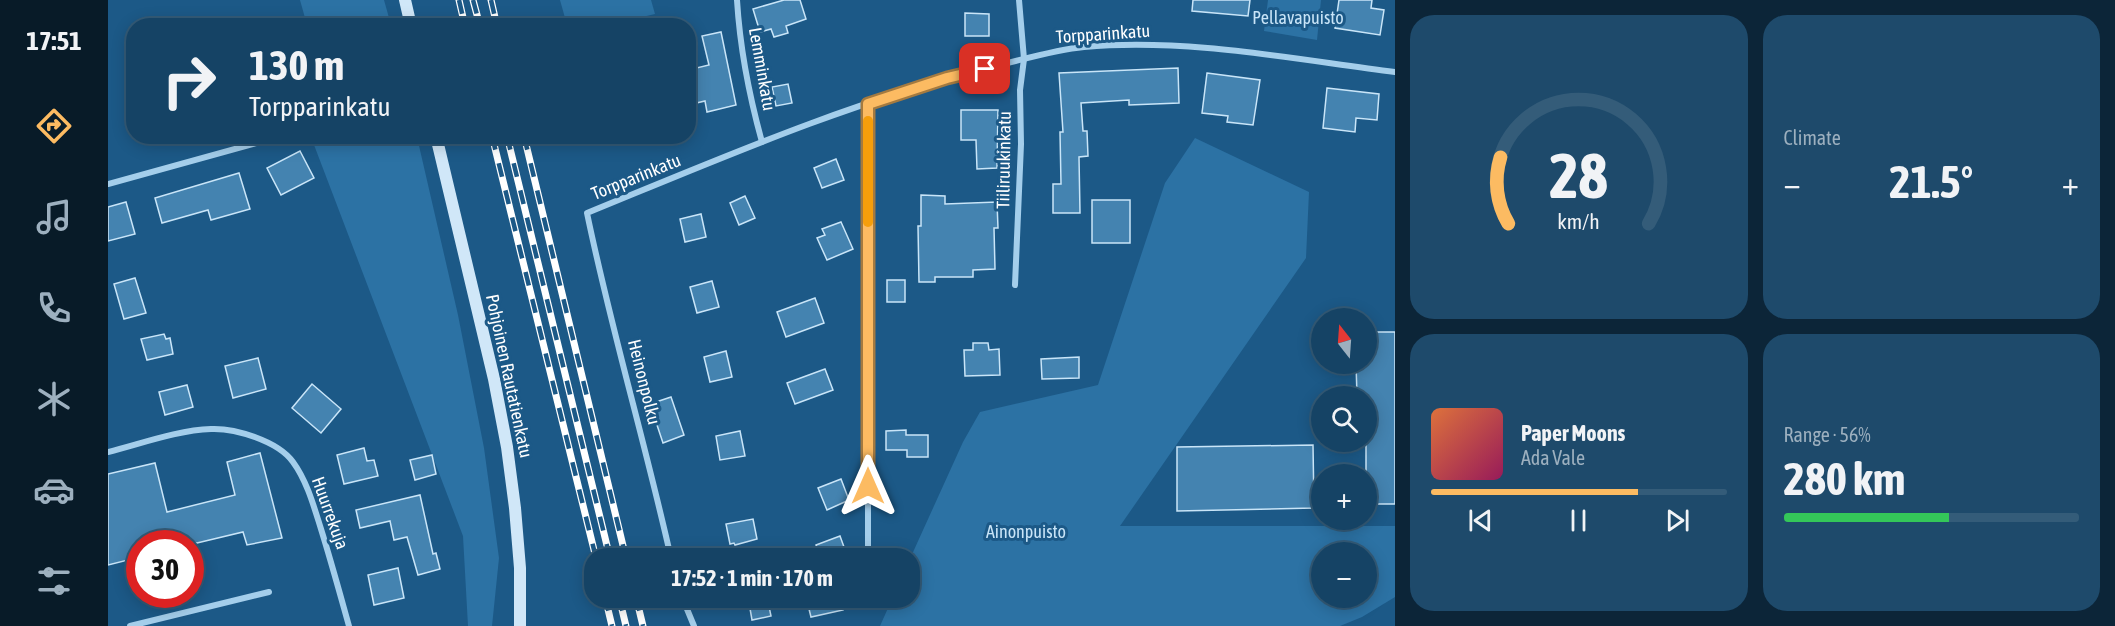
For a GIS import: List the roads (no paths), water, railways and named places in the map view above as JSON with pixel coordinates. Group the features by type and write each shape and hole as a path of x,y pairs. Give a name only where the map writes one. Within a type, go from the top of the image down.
{"street":[{"path":"405,0 409,18"},
{"name":"Lemminkatu","path":"737,0 739,35 750,100 762,142"},
{"name":"Tiiliruukinkatu","path":"1015,285 1021,144 1020,90 1024,59 1019,0"},
{"name":"Torpparinkatu","path":"587,213 762,142 868,104 947,78 1061,50 1164,45 1205,47 1395,72"},
{"path":"868,104 868,548"},
{"path":"108,184 253,144"},
{"name":"Pohjoinen Rautatienkatu","path":"438,144 494,379 507,447 519,556 520,626"},
{"name":"Heinonpolku","path":"587,213 598,267 669,548"},
{"name":"Huurrekuja","path":"108,452 188,432 210,429 231,430 250,435 274,447 292,460 313,502 349,626"},
{"path":"130,626 269,592"},
{"path":"687,608 694,626"}],"railway":[{"path":"459,0 463,18"},
{"path":"473,0 478,18"},
{"path":"491,0 495,18"},
{"path":"494,144 594,548"},
{"path":"509,144 608,548"},
{"path":"526,144 624,548"},
{"path":"608,608 612,626"},
{"path":"622,608 626,626"},
{"path":"639,608 643,626"}],"park label":[{"name":"Pellavapuisto","path":"1298,18"},
{"name":"Ainonpuisto","path":"1026,532"}]}
